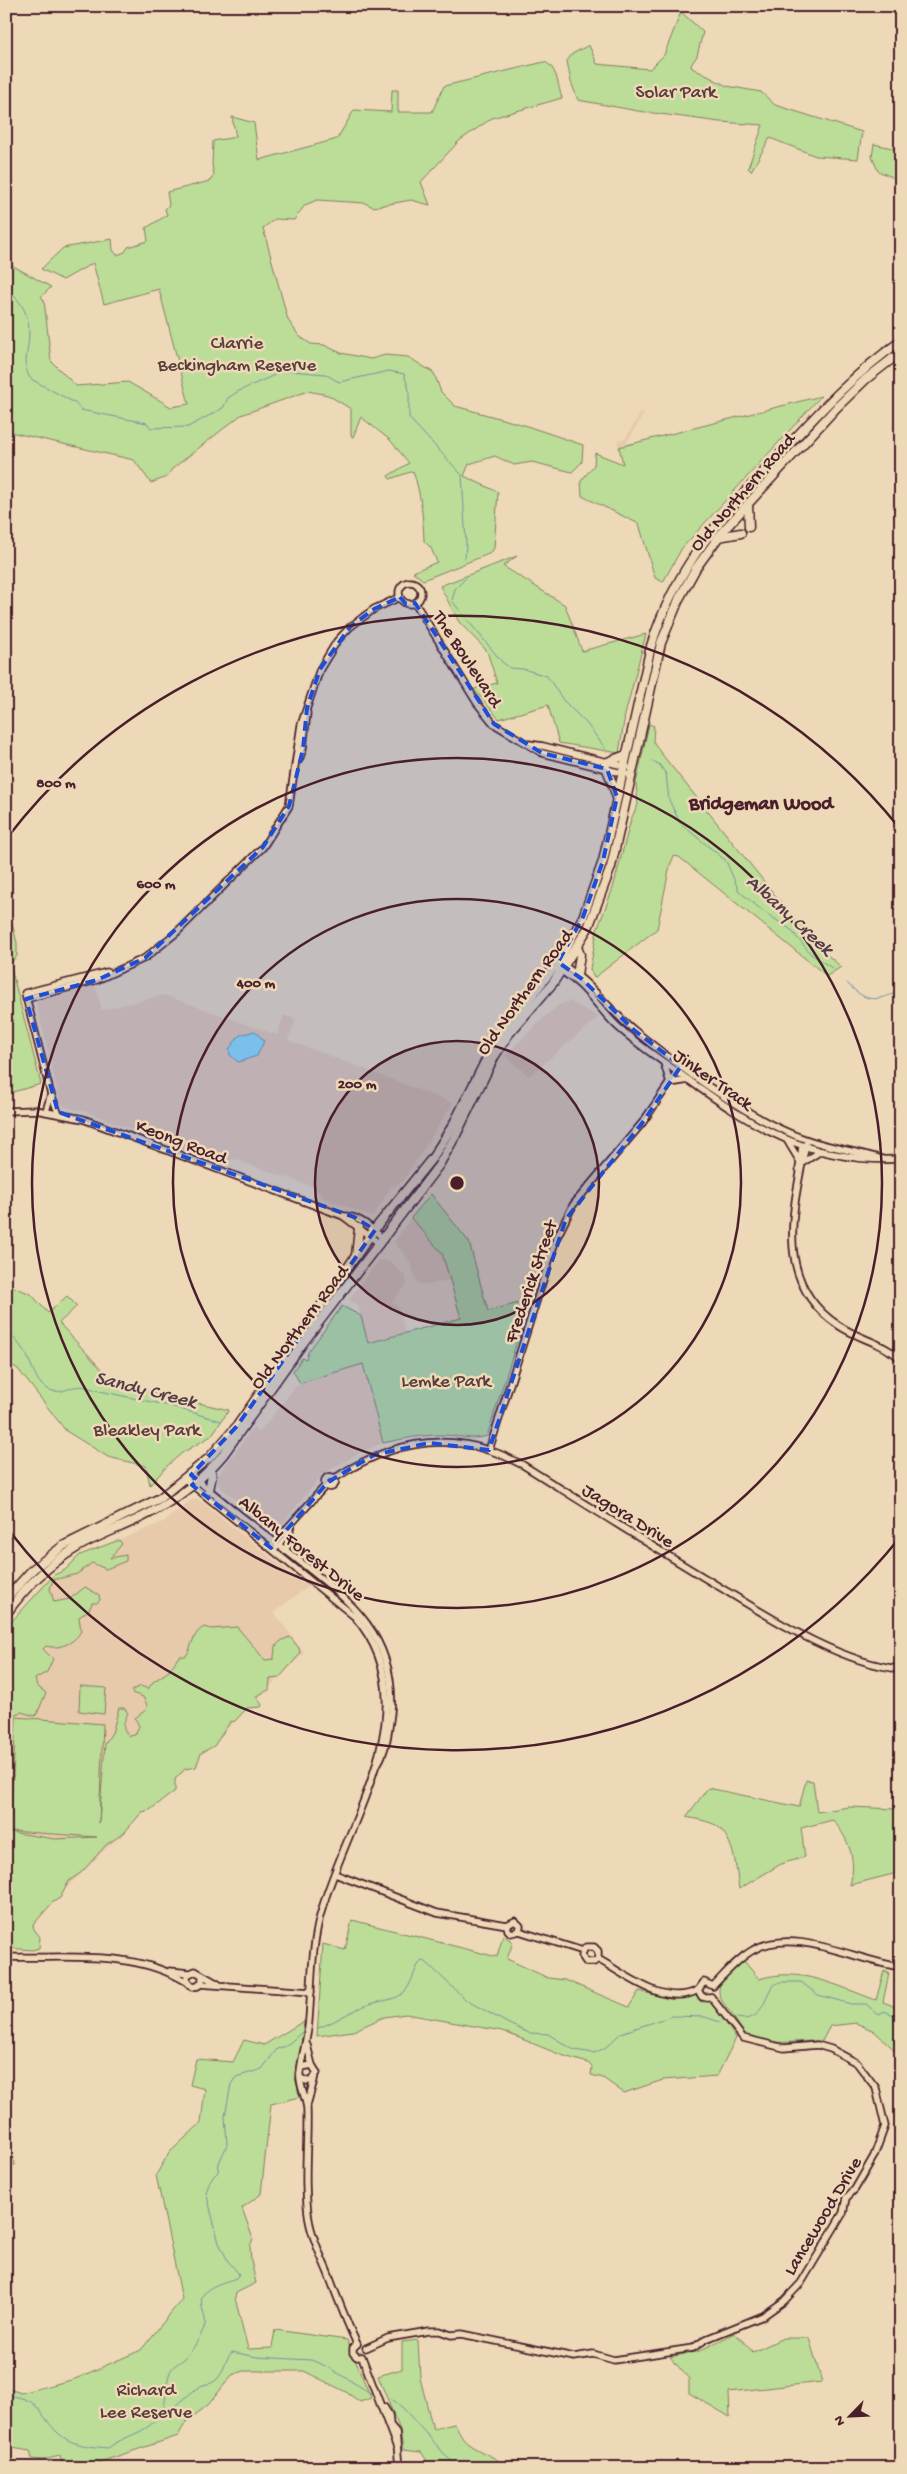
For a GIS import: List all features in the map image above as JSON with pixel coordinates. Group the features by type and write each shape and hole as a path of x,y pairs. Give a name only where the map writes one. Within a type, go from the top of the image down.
{"highway":[{"name":"Old Northern Road","path":"6,1599 33,1569 63,1546 152,1502 210,1469 439,1165 500,1047 560,966 591,898 603,861 646,663 657,625 674,586 694,553 723,516 835,395 860,371 901,341"},
{"name":"Old Northern Road","path":"6,1614 30,1583 65,1555 88,1541 153,1512 192,1480 237,1426 372,1233 438,1150 453,1125 487,1055 501,1034 577,947 605,885 655,668 668,624 688,581 718,538 854,389 901,352"},
{"path":"748,504 749,527"},
{"path":"718,538 741,533"},
{"path":"617,797 606,766 626,755"},
{"path":"577,947 580,956 577,975"},
{"path":"356,1256 359,1228"},
{"path":"209,1490 212,1475 210,1469"}],"street":[{"name":"The Boulevard","path":"414,584 421,593 415,603 406,604 400,597 403,585 414,584"},
{"name":"The Boulevard","path":"51,1094 25,996 97,980 145,958 162,946 263,847 289,806 297,764 305,741 307,708 320,669 337,641 366,614 400,597"},
{"name":"The Boulevard","path":"415,603 477,703 494,724 542,753 632,772"},
{"name":"Jinker Track","path":"560,966 577,975 689,1080 750,1122 786,1140 884,1159"},
{"name":"Jinker Track","path":"560,966 583,988 618,1027 664,1063 679,1069 753,1115 821,1151 873,1161 901,1159"},
{"path":"664,1063 670,1083 689,1080"},
{"name":"Frederick Street","path":"489,1450 548,1264 566,1219 573,1205 644,1122 679,1069"},
{"path":"46,1111 51,1094"},
{"path":"51,1094 58,1112"},
{"name":"Keong Road","path":"6,1111 58,1112 82,1119 343,1216 354,1217 382,1241"},
{"path":"786,1140 801,1161"},
{"path":"804,1143 792,1241 794,1264 802,1286 814,1305 831,1320 848,1331 878,1343 901,1359"},
{"path":"801,1161 821,1151"},
{"name":"Keong Road","path":"343,1216 359,1228 372,1233"},
{"name":"Jagora Drive","path":"291,1528 326,1485 325,1480 327,1476 335,1478 374,1455 408,1446 449,1443 489,1450 523,1465 775,1620 851,1658 880,1667 901,1669"},
{"name":"Albany Forest Drive","path":"192,1480 209,1490 277,1543 344,1596 364,1616 379,1642 389,1678 391,1706 387,1739 382,1757 375,1768"},
{"name":"Albany Forest Drive","path":"192,1480 354,1616 372,1640 384,1671 387,1692 386,1716 375,1768 320,1918 307,2042 302,2067"},
{"path":"272,1549 291,1528"},
{"path":"286,1551 291,1528"},
{"path":"335,1874 437,1914 507,1925 511,1933 519,1931 583,1951"},
{"path":"713,1986 755,1948 786,1941 901,1967"},
{"path":"586,1947 594,1947 599,1953 598,1959 594,1962 586,1962 582,1956 583,1951 586,1947"},
{"path":"6,1956 130,1960 168,1971 189,1972 195,1970 218,1984"},
{"path":"598,1959 629,1979 653,1990 673,1994 692,1994 704,1982 713,1986"},
{"path":"168,1971 194,1987 200,1984 218,1984 311,1992"},
{"path":"187,1982 189,1972"},
{"path":"200,1984 202,1975"},
{"path":"698,1990 702,1997 711,1997 714,1992 713,1986"},
{"name":"Lancewood Drive","path":"366,2348 394,2337 437,2330 449,2335 462,2334 574,2357 593,2354 604,2359 614,2360 693,2348 706,2339 763,2316 784,2301 801,2283 843,2213 846,2198 855,2189 874,2156 885,2126 876,2088 857,2063 831,2049 817,2045 784,2048 743,2038 711,1997"},
{"name":"Albany Forest Drive","path":"307,2042 312,2065"},
{"path":"307,2107 317,2073 312,2065 302,2067 300,2072 307,2107 306,2185 309,2220 318,2249 357,2344"},
{"path":"301,2078 308,2082 314,2080"},
{"path":"357,2344 363,2344 366,2348 366,2354 362,2357 357,2357 353,2353 353,2348 357,2344"},
{"path":"362,2357 381,2404 388,2413 390,2425 395,2430 399,2468"}],"highlighted area":[{"path":"400,597 406,604 415,603 494,724 542,753 607,769 617,797 603,861 583,917 558,962 582,979 634,1030 681,1066 643,1122 566,1219 489,1450 429,1443 374,1455 328,1482 271,1548 192,1485 198,1480 191,1475 237,1426 375,1230 354,1217 58,1112 26,999 97,980 145,958 263,847 289,806 303,749 307,708 320,669 350,627 374,609"}],"shaded area":[{"path":"641,412 644,413 625,446 619,447 617,441 626,438"},
{"path":"95,985 102,1010 164,995 277,1035 284,1015 296,1019 288,1040 453,1103 403,1181 390,1188 373,1217 323,1197 313,1187 234,1159 217,1163 87,1112 63,1106 60,1102 36,1002"},
{"path":"570,1001 599,1017 529,1076 505,1056 542,1019 559,1005"},
{"path":"411,1218 442,1253 450,1280 428,1285 417,1283 410,1262 394,1242"},
{"path":"379,1260 391,1262 405,1276 407,1284 392,1303 399,1308 405,1332 368,1343 358,1306 349,1299"},
{"path":"363,1364 383,1443 357,1454 323,1474 278,1529 275,1530 217,1484 219,1474 253,1428 259,1433 295,1387 310,1379"},
{"path":"198,1499 308,1587 274,1612 304,1653 27,1927 6,1894 6,1635 18,1615 46,1582 89,1553 165,1521 190,1501"}],"green space":[{"name":"Solar Park","path":"681,12 703,32 697,56 691,65 692,68 727,86 761,92 775,105 862,132 858,159 816,156 770,138 751,171 748,168 763,125 720,122 638,111 578,100 571,82 567,61 572,54 589,45 597,64 650,69 664,55"},
{"name":"Clarrie Beckingham Reserve","path":"544,62 552,67 562,98 492,118 459,141 421,182 430,205 411,200 373,207 365,203 317,200 305,205 294,220 275,219 263,228 288,320 299,336 311,344 324,345 341,353 371,359 385,355 408,357 434,373 441,392 455,406 524,425 583,445 582,462 572,472 532,462 514,465 495,456 469,464 464,476 498,492 494,548 491,553 423,580 413,572 437,562 431,548 424,541 421,505 413,471 390,479 388,476 409,463 390,440 361,417 353,437 351,436 351,409 328,395 308,391 241,415 172,469 167,477 151,483 134,460 6,431 6,262 51,287 41,297 44,300 51,361 76,386 128,382 171,407 189,404 159,289 104,304 93,263 63,280 41,269 63,248 112,239 113,250 117,255 125,252 128,247 148,241 146,228 167,215 165,209 169,205 167,192 210,181 214,175 212,165 213,141 236,137 232,117 254,123 259,160 337,139 354,110 391,112 392,90 398,90 398,112 432,112 444,86"},
{"path":"874,144 901,150 901,181 878,171 872,157"},
{"path":"821,396 682,548 663,582 655,578 639,524 582,496 581,481 594,465 595,453 623,464 619,447"},
{"path":"517,556 503,566 565,605 582,651 646,634 625,715 619,753 559,743 548,705 499,719 474,689 497,683 487,651 459,622 440,586"},
{"path":"649,724 654,726 653,741 660,752 811,940 841,967 827,976 679,857 674,856 670,865 657,929 594,978 590,969 597,930 613,888 631,819 638,805 636,783"},
{"path":"6,899 17,943 17,956 10,964 41,1084 6,1094"},
{"name":"Lemke Park","path":"431,1194 469,1242 488,1311 530,1300 487,1436 470,1438 434,1435 383,1443 363,1364 300,1383 293,1371 302,1358 306,1359 308,1352 342,1306 361,1316 368,1343 461,1318 442,1253 411,1218"},
{"name":"Bleakley Park","path":"6,1284 31,1294 48,1313 67,1296 77,1306 59,1323 115,1384 229,1410 211,1436 182,1453 150,1485 146,1466 108,1457 66,1431 18,1369 6,1361"},
{"path":"119,1540 122,1544 110,1558 126,1555 126,1561 106,1569 92,1563 77,1574 53,1580 50,1589 54,1602 70,1599 85,1587 99,1595 100,1600 97,1603 92,1603 89,1610 79,1617 81,1631 75,1639 61,1646 46,1646 43,1649 53,1659 47,1672 35,1679 37,1686 46,1693 37,1714 35,1716 21,1712 6,1718 6,1630 11,1622 54,1575 65,1570 80,1555"},
{"path":"204,1627 211,1629 237,1627 265,1660 274,1659 278,1644 290,1637 299,1648 300,1654 279,1678 270,1679 269,1690 256,1696 262,1705 261,1707 247,1708 235,1721 230,1722 214,1746 201,1753 196,1767 185,1769 175,1779 175,1791 150,1810 142,1812 124,1833 106,1845 82,1872 69,1881 60,1898 53,1902 33,1925 40,1937 39,1948 33,1950 6,1948 6,1828 10,1832 55,1839 97,1837 10,1831 16,1717 103,1724 99,1823 105,1743 112,1733 119,1708 124,1708 128,1713 125,1719 124,1730 129,1736 135,1735 139,1726 135,1718 146,1710 147,1705 143,1697 132,1693 132,1690 141,1686 148,1689 153,1682 169,1671 179,1656 186,1656 197,1632"},
{"path":"80,1686 106,1688 104,1714 79,1711"},
{"path":"806,1780 813,1781 817,1812 849,1807 896,1809 901,1800 901,1872 850,1885 853,1867 850,1850 833,1820 801,1828 805,1857 781,1864 739,1889 734,1855 723,1832 717,1826 710,1823 686,1817 708,1788 799,1807"},
{"path":"352,1920 497,1957 503,1935 513,1942 507,1959 548,1978 565,1980 629,2007 639,1991 670,1999 695,1993 701,2002 711,2002 736,2038 717,2076 663,2080 624,2093 603,2078 591,2075 592,2067 588,2063 561,2055 502,2031 406,2014 384,2017 353,2031 317,2036 323,1944 345,1950"},
{"path":"744,1961 759,1979 774,1976 804,1976 819,1979 876,2000 884,1971 889,1973 883,2002 901,2009 901,2056 874,2031 856,2023 830,2026 822,2041 772,2042 762,2041 746,2034 723,2003 719,1989 725,1979"},
{"name":"Richard Lee Reserve","path":"304,2021 299,2061 294,2074 300,2097 271,2104 261,2194 242,2208 253,2239 250,2246 251,2261 256,2283 236,2293 235,2298 248,2349 272,2348 275,2330 347,2340 371,2398 360,2402 346,2392 304,2371 243,2371 232,2375 209,2404 186,2422 178,2436 97,2463 97,2468 82,2468 79,2465 63,2468 60,2456 43,2460 32,2459 30,2451 6,2447 6,2388 21,2393 75,2379 141,2350 182,2299 156,2175 169,2153 201,2123 205,2089 190,2085 196,2059 233,2062 244,2040 264,2045"},
{"path":"6,2136 15,2165 6,2167"},
{"path":"735,2333 753,2352 783,2338 809,2338 822,2382 729,2392 730,2417 689,2393 689,2379 670,2357 699,2351"},
{"path":"418,2340 420,2378 433,2429 454,2424 467,2443 498,2460 508,2468 432,2468 421,2452 403,2450 400,2430 378,2376 402,2369 402,2342"}],"water":[{"path":"255,1031 264,1041 257,1056 238,1062 230,1055 229,1049 240,1035"}],"waterway":[{"name":"Albany Creek","path":"6,289 19,302 26,314 29,327 26,362 27,371 31,379 75,403 81,410 147,423 151,428 188,427 223,408 228,398 239,391 281,372 325,374 339,382 389,371 404,374 409,390 409,418 462,475 466,544 465,558"},
{"name":"Albany Creek","path":"466,578 455,589 452,601 502,662 510,668 523,669 547,676 563,700 587,724 605,748"},
{"name":"Albany Creek","path":"652,761 659,764 666,774 669,800 680,823 726,861 739,891 764,912 790,929 811,954 832,968"},
{"name":"Albany Creek","path":"847,983 861,995 872,999 901,991"},
{"name":"Sandy Creek","path":"6,1330 22,1348 38,1380 47,1389 63,1391 81,1386 88,1387 170,1406 221,1421"},
{"path":"318,2028 362,2007 400,1995 412,1980 417,1966 422,1961 426,1962 466,2000 509,2024 529,2033 548,2034 574,2050 594,2053 605,2048 621,2033 672,2016 705,2017 720,2022"},
{"path":"737,2018 751,2018 756,2014 764,2004 773,1985 780,1982 801,1982 818,1995 851,2004 866,2004 879,2015 884,2011 901,2018"},
{"path":"6,2393 32,2402 61,2435 73,2442 86,2446 108,2448 142,2431 159,2416 164,2405 171,2369 189,2354 204,2328 205,2320 201,2303 203,2295 209,2289 236,2278 239,2274 228,2261 219,2243 206,2192 211,2179 218,2172 219,2163 227,2145 225,2116 231,2084 236,2077 262,2069 277,2049 286,2046 302,2032"},
{"path":"158,2417 169,2411 199,2387 215,2381 222,2373 227,2359 232,2352 257,2357 311,2360 328,2367 372,2394"},
{"path":"390,2399 403,2408 450,2460 461,2468"}],"district":[{"name":"Bridgeman Wood","path":"761,802"}]}
